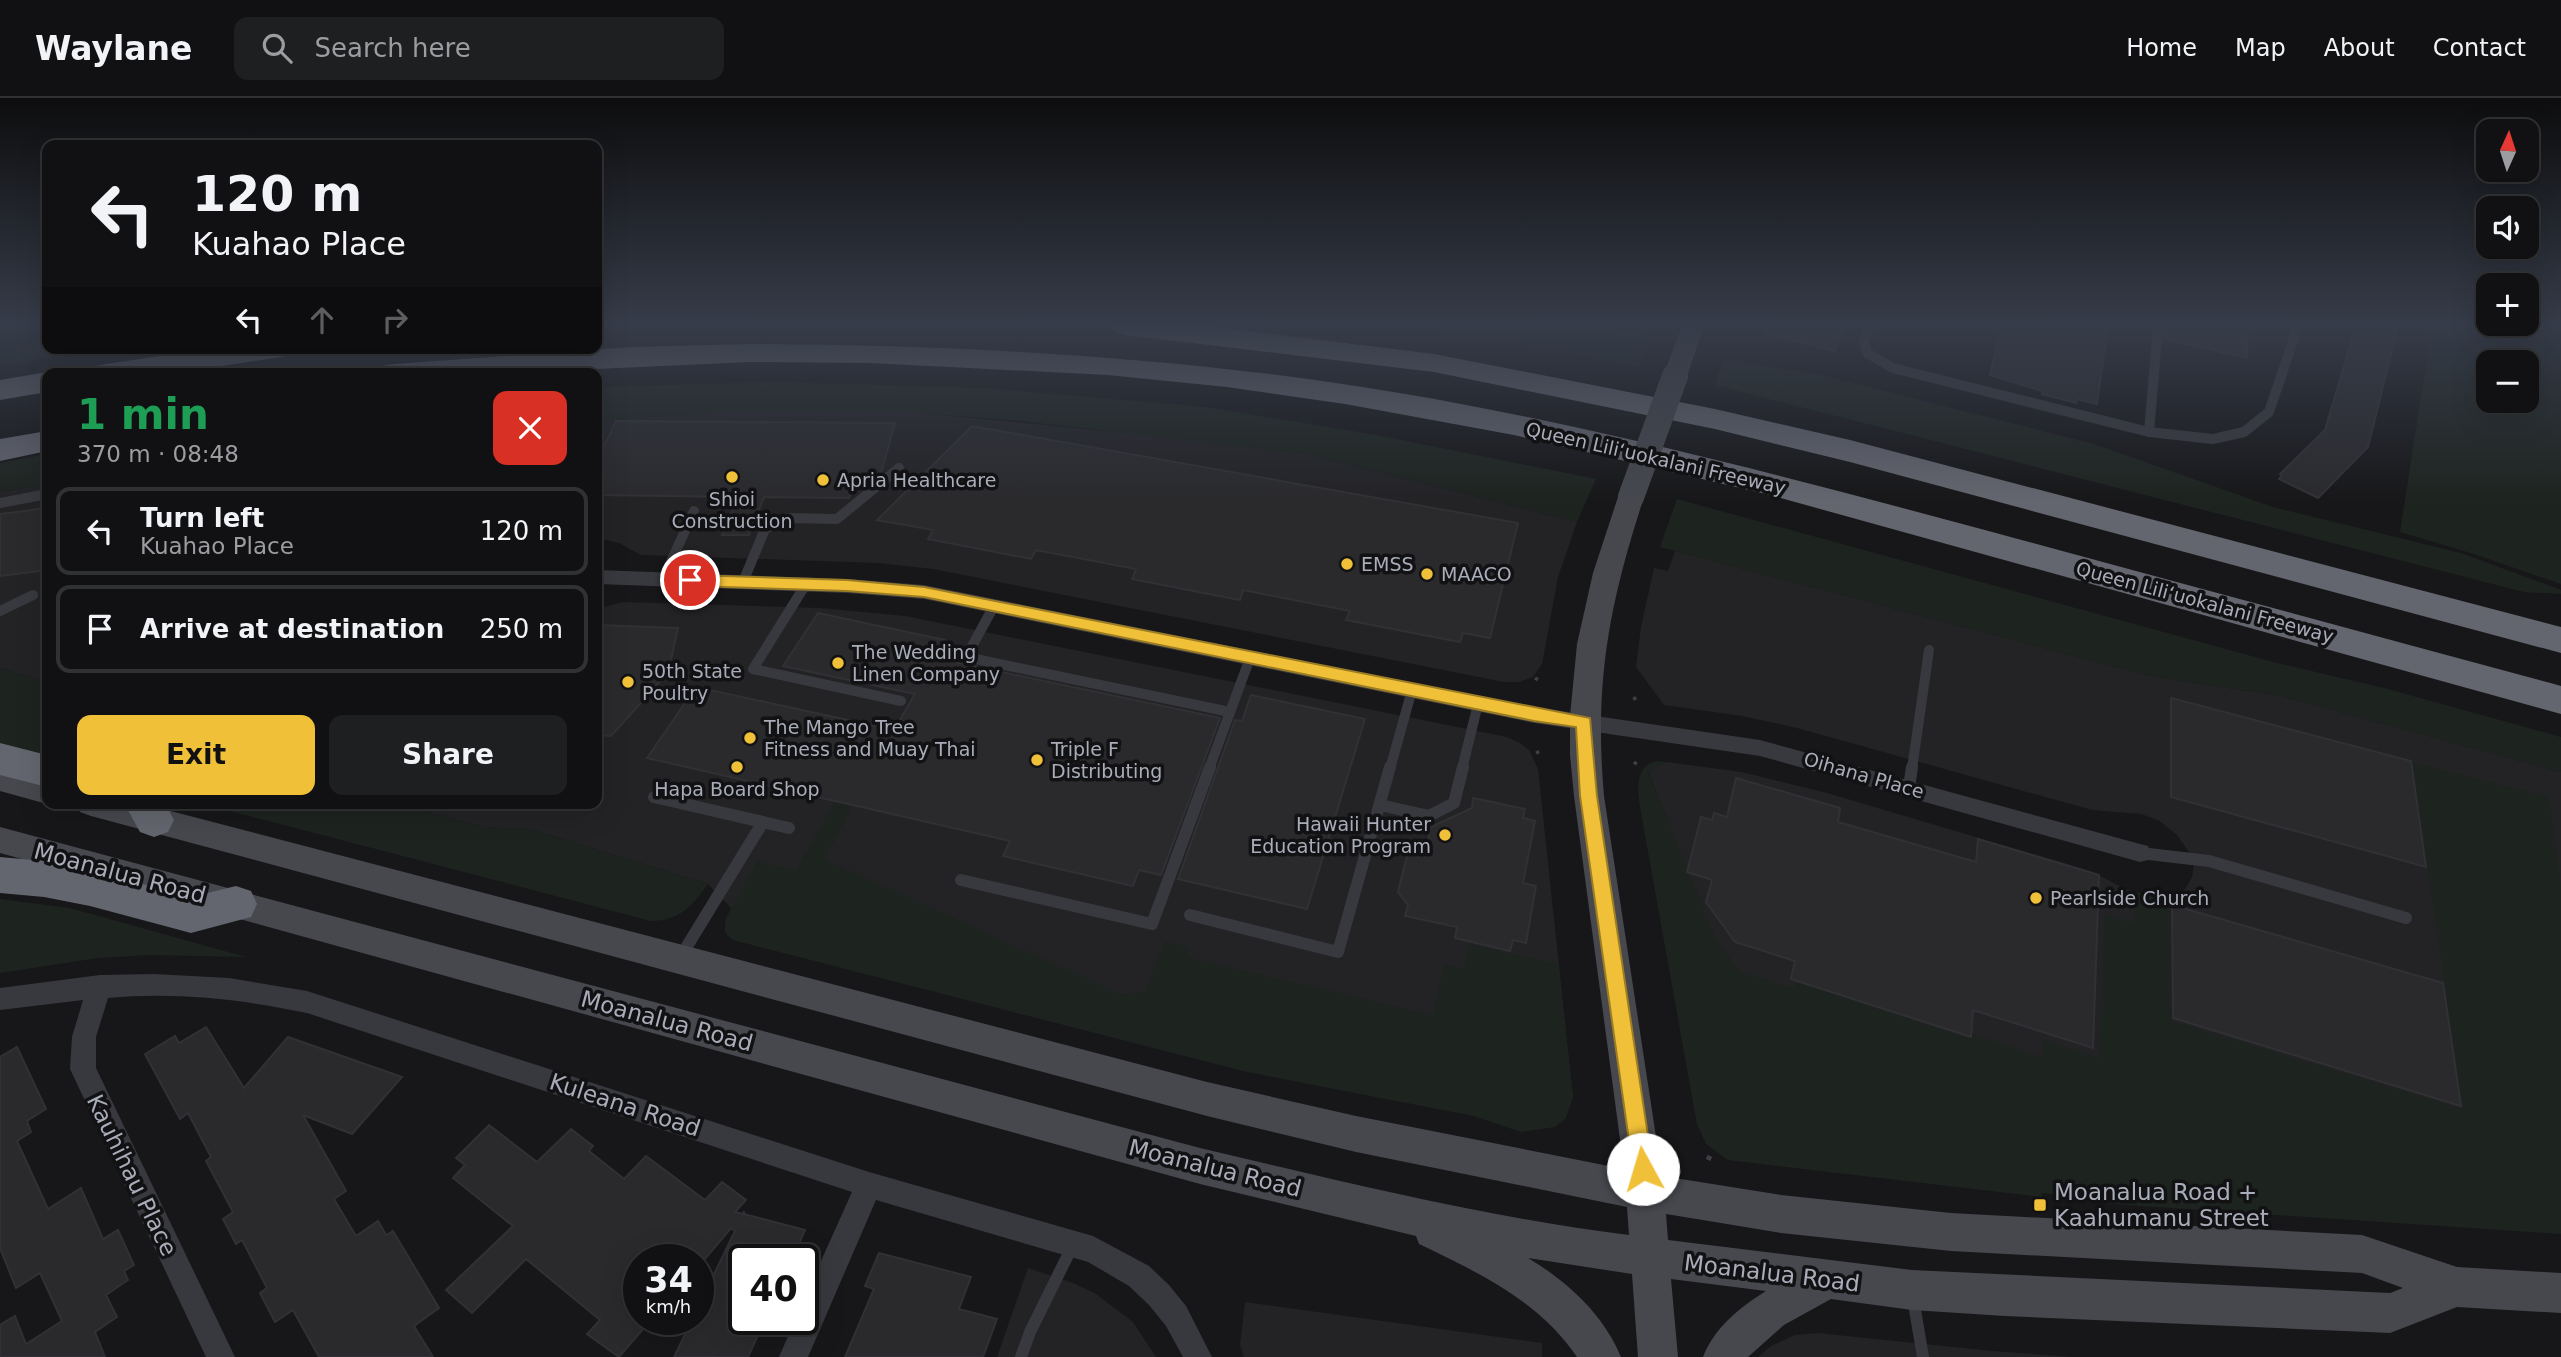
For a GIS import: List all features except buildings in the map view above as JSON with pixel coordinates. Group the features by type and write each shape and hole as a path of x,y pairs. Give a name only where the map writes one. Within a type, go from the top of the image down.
{"highway":[{"path":"0,390 31,385"},
{"name":"Queen Liliʻuokalani Freeway","path":"1273,385 1344,394 1549,432 1849,504 2561,700"},
{"path":"1543,385 1715,419 1836,448 2561,640"},
{"path":"0,426 42,419"},
{"path":"0,450 42,442"},
{"path":"0,759 42,770"},
{"path":"0,875 44,879 90,888 191,915 236,904"}],"main road":[{"path":"1658,1357 1645,1192 1589,796 1584,722 1592,626 1613,550 1672,385"},
{"path":"0,779 42,791"},
{"name":"Moanalua Road","path":"149,811 679,958 1221,1102 1369,1137 1645,1192 1781,1214 1951,1232 2362,1254 2457,1287 2561,1293"},
{"name":"Moanalua Road","path":"0,840 1200,1166 1398,1213 1570,1247 1912,1290 2005,1296 2390,1313 2457,1287"},
{"path":"1398,1213 1532,1281 1570,1314 1601,1357"},
{"path":"1723,1357 1743,1332 1778,1304 1829,1280"}],"street":[{"name":"Oihana Place","path":"602,578 899,589 995,606 1478,704 1584,722 1740,743 2140,853"},
{"name":"Kuleana Road","path":"0,999 100,986 209,985 268,993 307,1002 869,1185 1074,1243 1111,1258 1139,1276 1159,1294 1176,1315 1198,1357"},
{"name":"Kauhihau Place","path":"100,986 83,1037 83,1069 221,1357"},
{"path":"793,1357 869,1185"}],"lane":[{"path":"1960,385 2149,432 2214,439 2235,435 2257,424 2269,412 2278,385"},
{"path":"2149,432 2153,385"},
{"path":"743,582 765,529 787,518 837,519 899,468"},
{"path":"0,503 42,495"},
{"path":"663,579 694,511"},
{"path":"806,584 753,668 901,701"},
{"path":"0,611 33,595"},
{"path":"995,606 966,657 1230,712"},
{"path":"1909,788 1929,650"},
{"path":"961,880 1152,924 1250,658"},
{"path":"1190,915 1338,952 1412,690"},
{"path":"1380,805 1429,816 1454,803 1478,704"},
{"path":"654,796 789,828"},
{"path":"679,958 763,822"},
{"path":"2140,853 2209,862 2406,918"},
{"path":"1021,1357 1030,1332 1074,1243"},
{"path":"1912,1290 1923,1357"}],"path":[{"path":"1634,762 1640,767"}],"shaded area":[{"path":"871,385 985,388 1205,407 1377,435 1596,479 1577,522 1308,454 1011,420 921,413 708,413 602,420 602,387"},
{"path":"1715,385 1860,385 2094,444 2273,507 2461,553 2561,590 2561,594 2524,592"},
{"path":"2423,385 2476,385 2476,413 2539,413 2539,385 2561,385 2561,584 2400,532"},
{"path":"708,413 921,413 1197,440 1308,454 1577,522 1558,577 1542,664 1533,677 1519,682 1504,682 933,569 878,563 641,555 619,543 602,539 602,420"},
{"path":"42,455 42,485 0,492 0,463"},
{"path":"42,485 42,681 0,668 0,492"},
{"path":"1677,499 2277,663 2384,688 2561,737 2561,772 2281,696 2151,676 1660,547"},
{"path":"1675,551 2151,676 2281,696 2561,772 2561,1234 1781,1108 1648,771 1666,762 1742,772 1827,793 2091,871 2123,888 2153,897 2178,895 2192,877 2194,865 2177,835 2158,820 2141,814 2092,810 1797,728 1742,716 1664,705 1636,667 1641,627 1654,568 1668,571"},
{"path":"623,602 821,608 905,616 1507,737 1520,743 1529,750 1538,769 1573,1097 1146,992 1123,995 777,932 731,908 708,884 530,829 483,827 416,809 602,809 602,608"},
{"path":"0,668 42,681 42,754 0,743"},
{"path":"1666,762 1648,772 1716,939 1739,971 1794,988 1796,982 1971,1039 1972,1034 2042,1057 2043,1040 2099,1058 2104,914 2133,923 2137,893 2166,897 2170,905 2172,1021 2463,1109 2412,762 2549,797 2561,885 2561,1234 2113,1204 2065,1199 2064,1195 2041,1193 2042,1197 1728,1160 1706,1144 1697,1124 1643,824 1639,778 1648,764"},
{"path":"835,802 853,806 824,859 1123,995 1146,991 1164,941 1189,947 1186,957 1433,1015 1444,964 1464,969 1470,944 1558,964 1573,1097 1566,1118 1555,1127 1521,1132 1474,1116 1247,1072 730,938 725,931 726,918 757,861 796,870"},
{"path":"223,809 416,809 483,827 530,829 708,884 678,915 651,921"},
{"path":"0,899 70,908 246,957 148,955 98,958 0,973"},
{"path":"1028,1268 1096,1294 1133,1322 1156,1357 997,1357"},
{"path":"1245,1302 1542,1343 1542,1357 1244,1357 1240,1345"},
{"path":"1818,1333 2073,1357 1758,1357 1771,1346 1795,1335"}],"place":[{"name":"Shioi Construction","path":"732,477"},
{"name":"Apria Healthcare","path":"823,480"},
{"name":"EMSS","path":"1347,564"},
{"name":"MAACO","path":"1427,574"},
{"name":"The Wedding Linen Company","path":"838,663"},
{"name":"50th State Poultry","path":"628,682"},
{"name":"The Mango Tree Fitness and Muay Thai","path":"750,738"},
{"name":"Triple F Distributing","path":"1037,760"},
{"name":"Hapa Board Shop","path":"737,767"},
{"name":"Hawaii Hunter Education Program","path":"1445,835"},
{"name":"Pearlside Church","path":"2036,898"},
{"name":"Moanalua Road + Kaahumanu Street","path":"2040,1205"}],"route":[{"path":"690,580 924,592 1534,715 1584,722 1589,796 1643,1169"}]}
